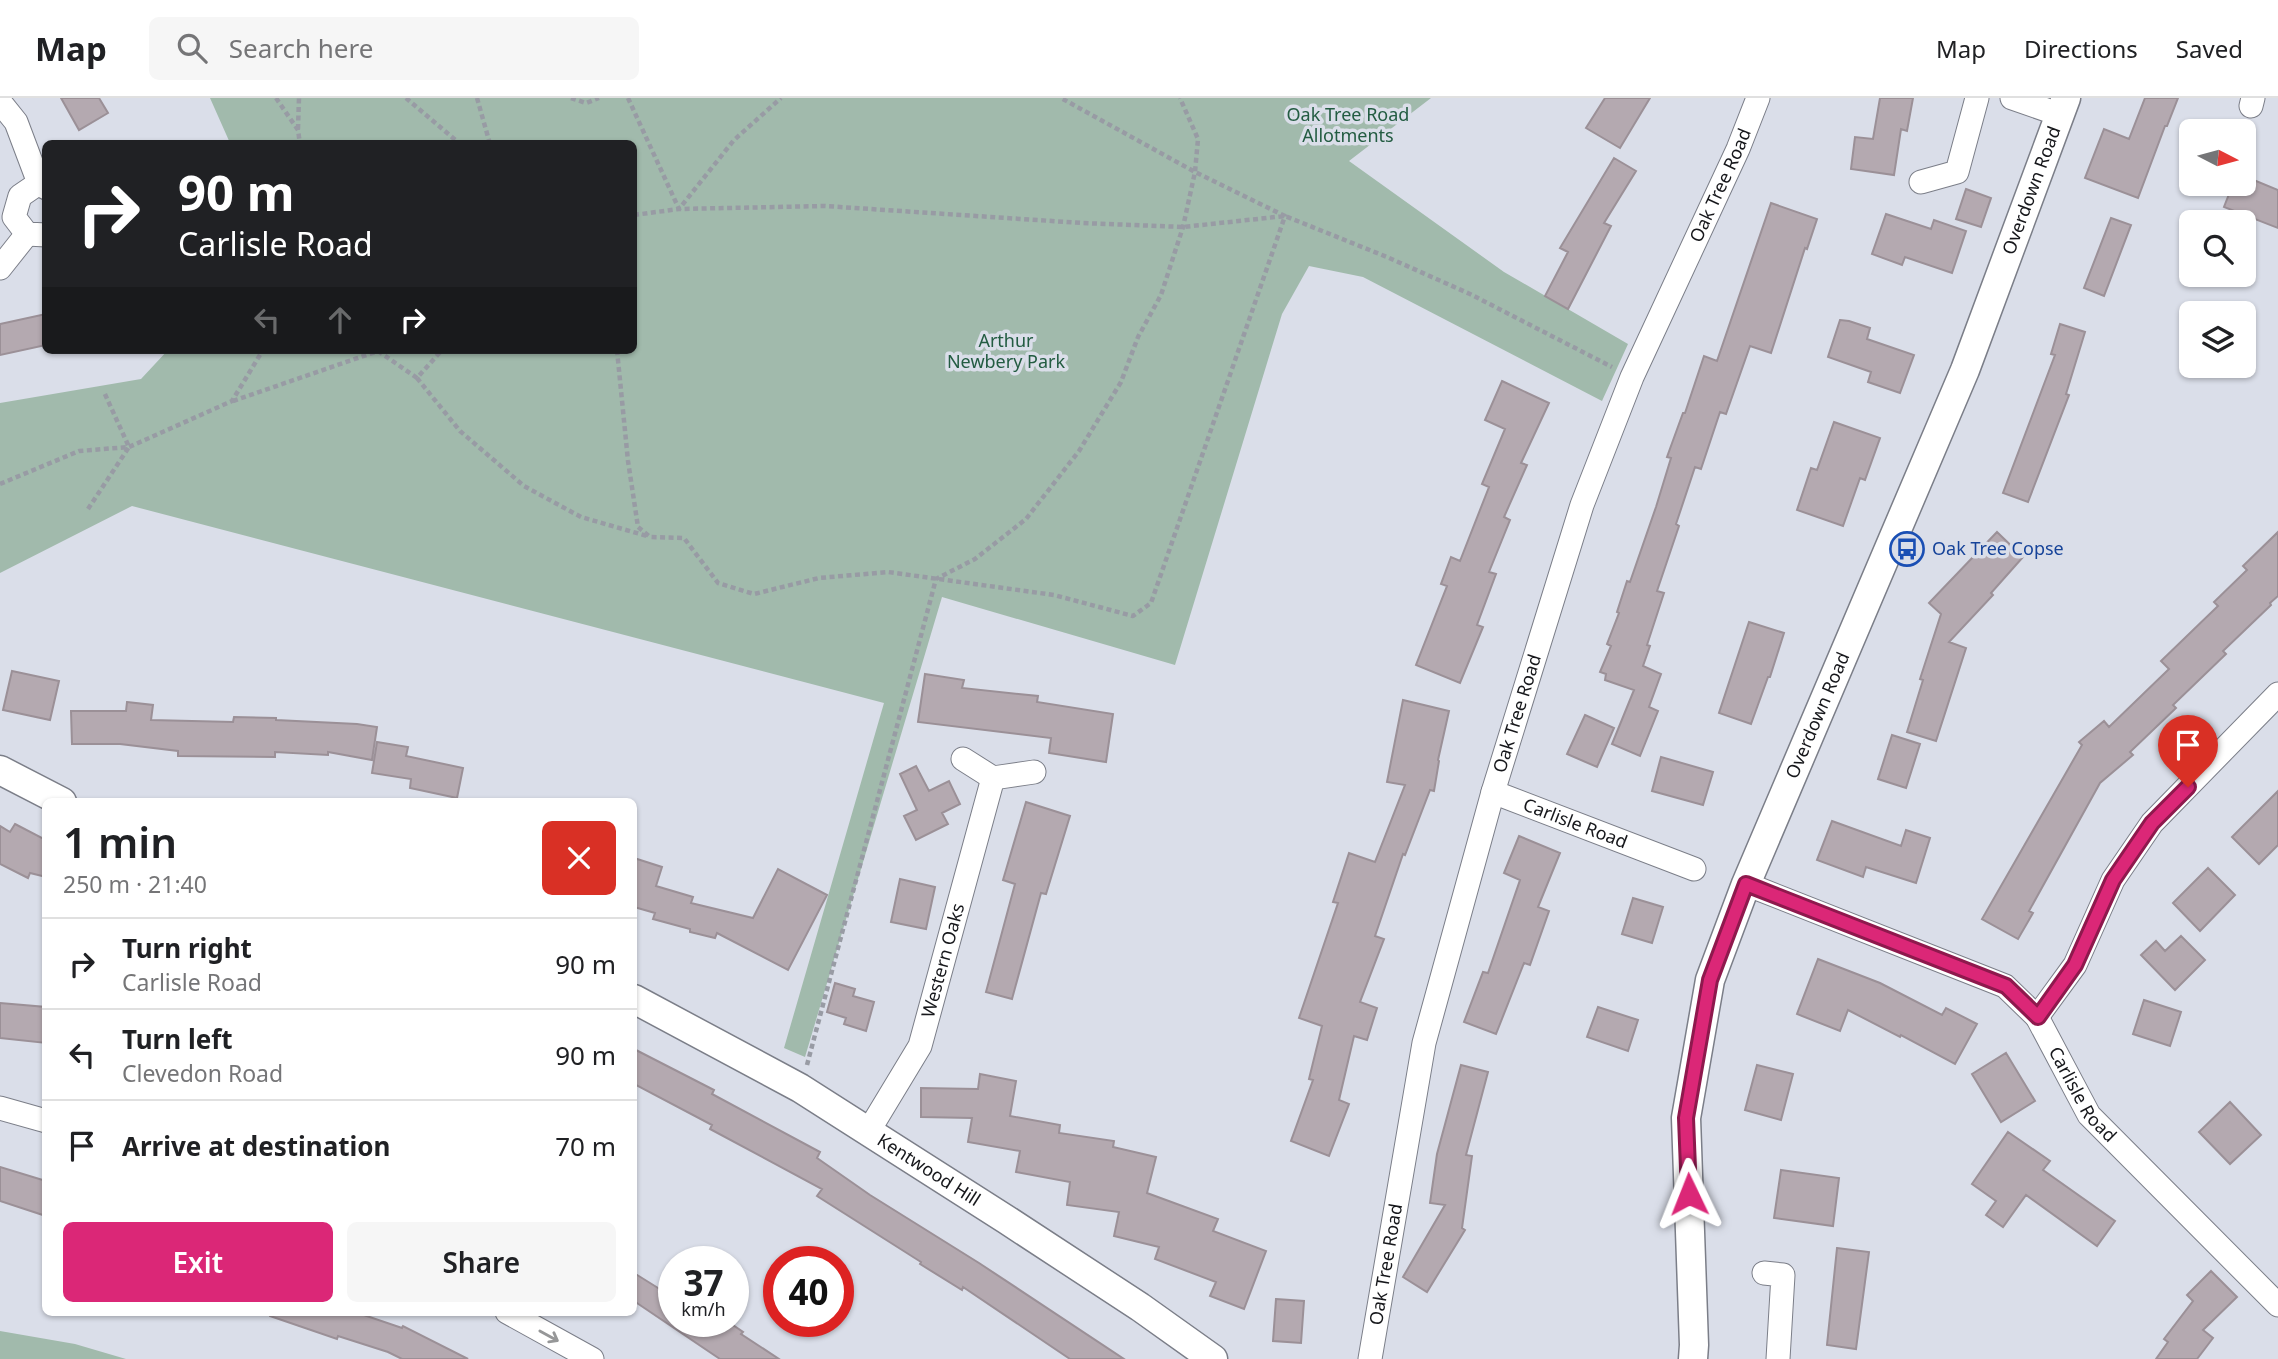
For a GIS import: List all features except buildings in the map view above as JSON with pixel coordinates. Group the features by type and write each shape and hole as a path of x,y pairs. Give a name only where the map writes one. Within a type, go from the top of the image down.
{"street":[{"name":"Oak Tree Road","path":"1370,1359 1424,1042 1493,792 1582,505 1632,377 1738,149 1758,98"},
{"path":"1921,182 1957,172 1977,98"},
{"path":"2012,98 2064,106"},
{"path":"0,102 16,121 42,185 20,195 14,218 36,234 0,268"},
{"name":"Overdown Road","path":"1693,1359 1686,1118 1710,980 1746,884 1965,370 2064,106"},
{"path":"2038,1017 2075,965 2113,880 2152,823 2278,694"},
{"path":"963,759 993,778 1034,772"},
{"path":"0,770 54,798"},
{"name":"Western Oaks","path":"868,1132 920,1046 993,778"},
{"name":"Carlisle Road","path":"1493,792 1695,869"},
{"name":"Carlisle Road","path":"1746,884 2006,986 2038,1017 2089,1115 2278,1305"},
{"name":"Kentwood Hill","path":"637,1001 800,1088 1030,1234 1213,1359"},
{"path":"0,1108 42,1120"},
{"path":"1764,1273 1783,1275 1778,1359"},
{"path":"514,1316 592,1359"}],"path":[{"path":"276,98 298,130"},
{"path":"299,98 299,140"},
{"path":"406,98 455,140"},
{"path":"477,98 489,140"},
{"path":"571,98 586,103 598,98"},
{"path":"628,98 679,209"},
{"path":"679,209 734,140 781,98"},
{"path":"1061,98 1195,172 1285,216 1470,294 1632,377"},
{"path":"800,1088 936,579 975,559 1026,519 1079,451 1121,382 1138,337 1161,295 1183,227 1195,172 1198,139 1180,98"},
{"path":"637,215 679,209 825,206 1183,227 1285,216"},
{"path":"382,354 417,378 460,431 524,486 581,517 650,537 684,538 718,583 754,594 819,578 888,572 1054,595 1133,616 1151,603 1285,216"},
{"path":"232,401 261,354"},
{"path":"0,484 79,451 129,447 232,401 369,354"},
{"path":"417,378 438,354"},
{"path":"617,354 628,461 638,527 650,537"},
{"path":"104,392 129,447"},
{"path":"89,509 129,447"}],"green space":[{"name":"Arthur Newbery Park","path":"210,98 1431,98 1349,161 1504,272 1628,344 1602,401 1363,277 1309,266 1282,314 1175,665 942,597 805,1057 784,1048 884,703 132,506 0,573 0,403 141,379 164,354 637,354 637,140 229,140"},
{"path":"0,1331 75,1344 126,1359 0,1359"}],"place":[{"name":"Oak Tree Copse","path":"1907,549"}],"route":[{"path":"1689,1194 1686,1118 1710,980 1746,884 2006,986 2038,1017 2075,965 2113,880 2152,823 2188,787"}],"park label":[{"name":"Oak Tree Road Allotments","path":"1348,125"}]}
